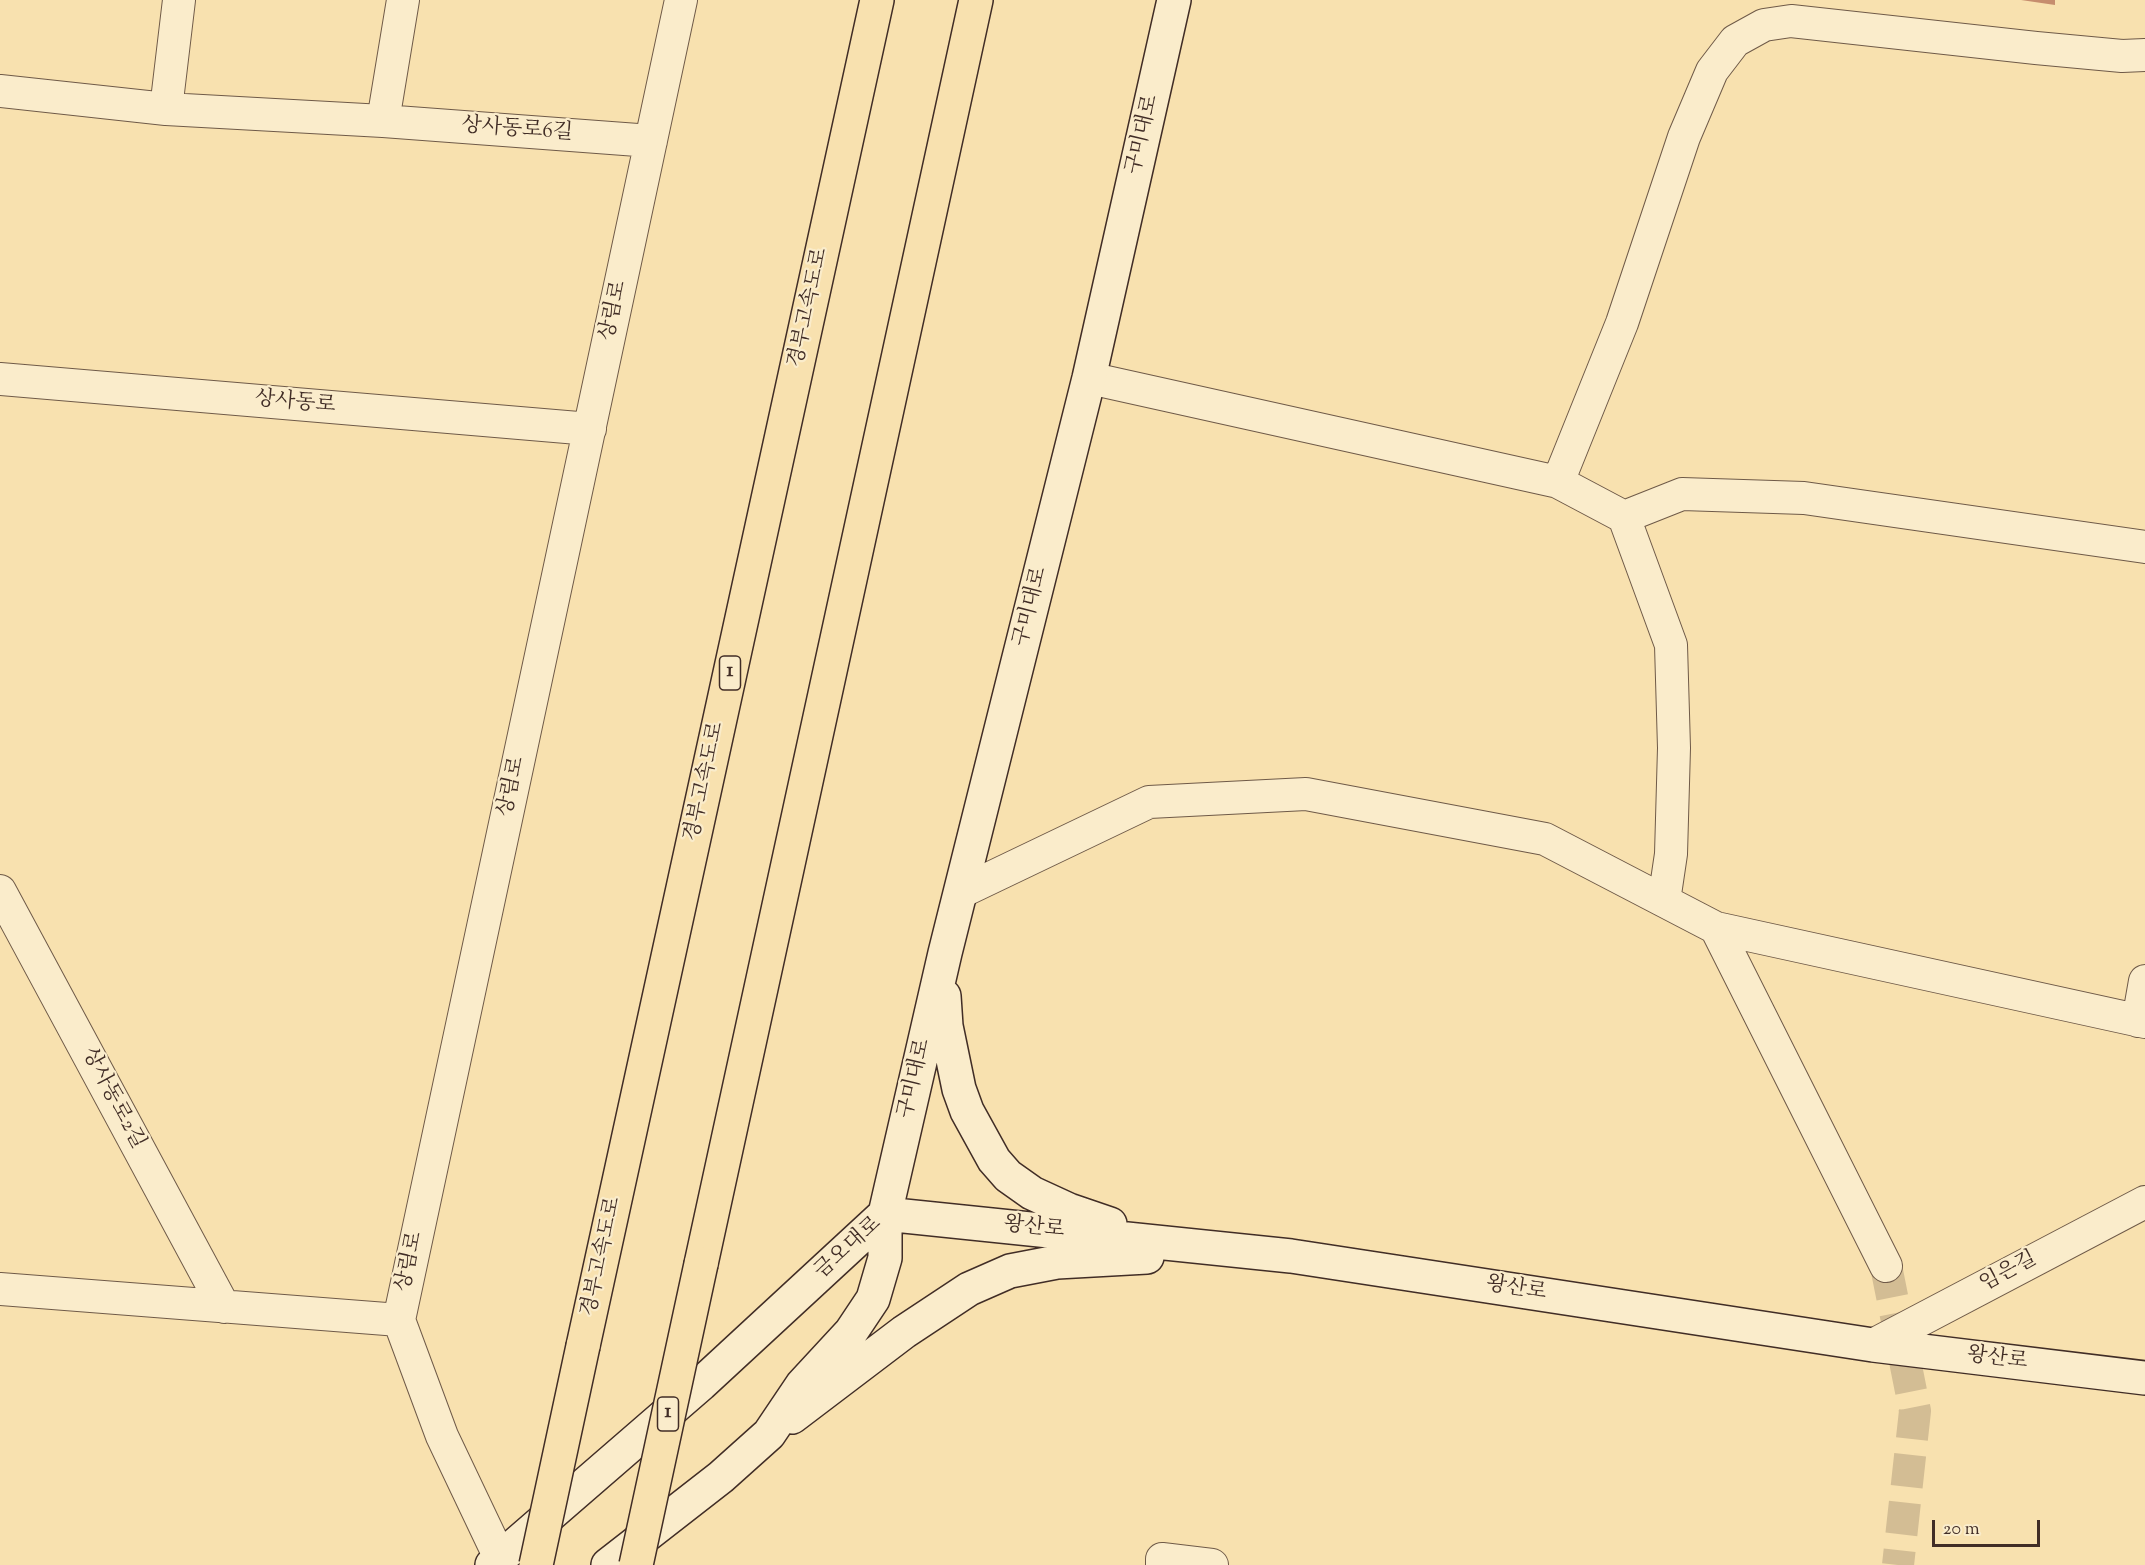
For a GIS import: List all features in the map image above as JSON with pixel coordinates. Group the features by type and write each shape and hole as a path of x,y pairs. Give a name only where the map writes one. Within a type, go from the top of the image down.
{"highway":[{"name":"경부고속도로","path":"536,1565 877,0"},
{"name":"1","path":"636,1565 976,0"}],"main road":[{"name":"구미대로","path":"885,1214 945,953 1089,378 1174,0"},
{"path":"945,953 944,997 953,1064 967,1111 993,1160 1008,1176 1032,1192 1069,1210 1165,1243"},
{"name":"왕산로","path":"885,1214 1291,1256 1873,1345 2145,1378"},
{"name":"금오대로","path":"608,1565 721,1477 769,1434 802,1385 851,1332 873,1299 885,1258 885,1214"},
{"name":"금오대로","path":"496,1561 701,1384 885,1214"},
{"path":"769,1434 932,1313 969,1289 1010,1271 1057,1262 1291,1256"}],"street":[{"path":"166,109 179,0"},
{"path":"383,121 403,0"},
{"name":"상림로","path":"496,1561 442,1436 399,1320 681,0"},
{"path":"1558,482 1622,323 1684,137 1712,71 1735,41 1764,25 1791,21 2047,49 2121,56 2145,55"},
{"name":"상사동로6길","path":"0,91 166,109 383,121 651,141"},
{"path":"1089,378 1558,482 1624,517 1671,645 1674,760 1671,854 1664,901"},
{"name":"상사동로","path":"0,379 590,429"},
{"path":"1624,517 1682,494 1804,498 2145,547"},
{"path":"961,892 1149,802 1306,794 1545,839 1716,928 2142,1022 2145,981"},
{"name":"상사동로2길","path":"0,891 224,1307"},
{"path":"1716,928 1886,1266"},
{"name":"임은길","path":"1873,1345 2145,1202"},
{"path":"0,1289 399,1320"},
{"path":"1162,1565 1162,1559 1212,1565"}],"tunnel":[{"path":"1886,1266 1915,1411 1898,1565"}]}
